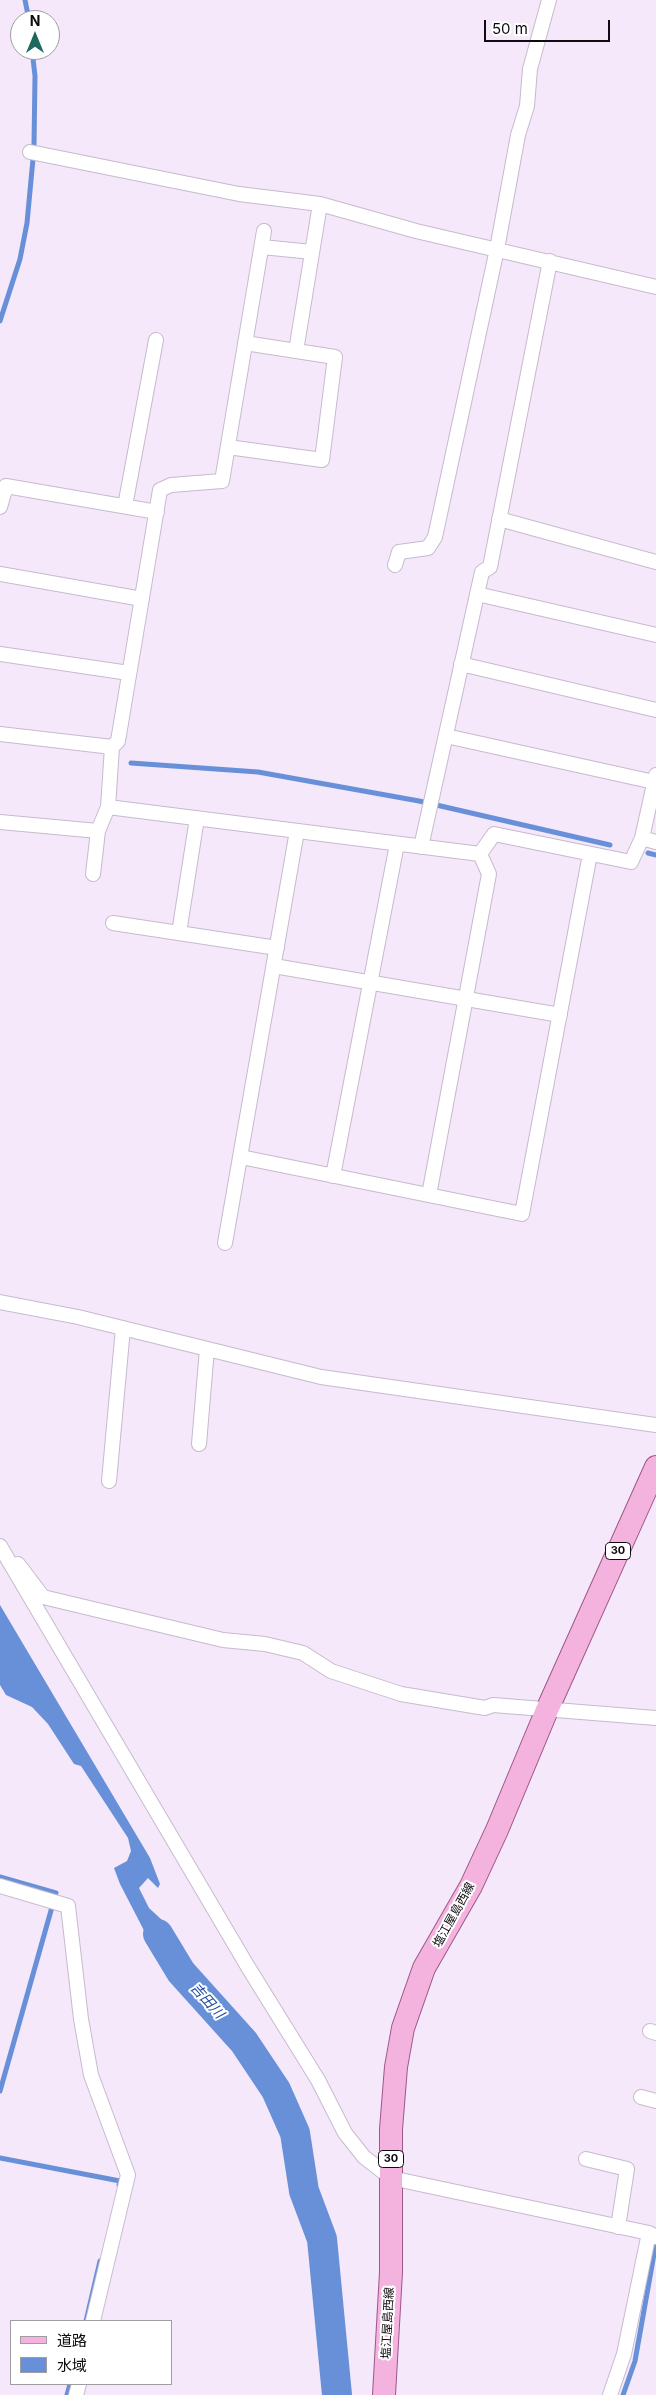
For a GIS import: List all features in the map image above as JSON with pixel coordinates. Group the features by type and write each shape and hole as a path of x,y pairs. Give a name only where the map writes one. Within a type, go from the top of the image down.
{"main road":[{"name":"塩江屋島西線","path":"384,2395 391,2272 391,2129 396,2067 403,2028 424,1968 475,1878 547,1710 656,1467"}],"street":[{"path":"395,565 399,552 428,548 435,537 497,249 518,135 527,106 530,69 549,0"},
{"path":"30,152 229,192 320,204 416,231 656,287"},
{"path":"296,351 320,204"},
{"path":"93,874 98,831 108,807 112,747 118,741 160,490 170,485 222,481 264,231"},
{"path":"262,247 312,252"},
{"path":"421,847 482,572 490,567 550,261"},
{"path":"126,506 156,340"},
{"path":"228,447 322,460 335,356 245,343"},
{"path":"0,507 6,486 157,512"},
{"path":"499,519 656,562"},
{"path":"0,574 142,599"},
{"path":"477,594 656,636"},
{"path":"0,654 130,673"},
{"path":"461,664 656,710"},
{"path":"0,734 112,747"},
{"path":"446,736 655,778 642,838 631,862 494,834 480,854"},
{"path":"108,807 480,854"},
{"path":"179,933 197,818"},
{"path":"0,822 98,831"},
{"path":"225,1243 297,831"},
{"path":"642,838 656,842"},
{"path":"333,1176 397,844"},
{"path":"429,1195 489,874 480,854"},
{"path":"241,1157 522,1214 590,854"},
{"path":"113,923 277,948"},
{"path":"274,966 370,984 560,1015"},
{"path":"0,1302 123,1328 321,1377 656,1425"},
{"path":"109,1481 123,1328"},
{"path":"199,1444 207,1349"},
{"path":"2,1550 14,1558 43,1597 224,1640 265,1644 303,1653 331,1671 400,1694 485,1708 493,1705 547,1710 566,1709 656,1718"},
{"path":"2,1550 242,1958 318,2080 345,2133 364,2157 392,2178 653,2235 624,2354 610,2395"},
{"path":"0,1886 68,1906 81,2019 91,2075 128,2174 93,2320"},
{"path":"641,2097 656,2101"},
{"path":"586,2158 627,2169 618,2226"}],"water":[{"path":"0,1605 150,1858 160,1884 158,1888 148,1878 139,1888 149,1908 162,1920 173,1941 180,1969 167,1961 151,1944 120,1884 114,1868 127,1861 131,1851 128,1838 81,1766 74,1764 48,1724 32,1707 6,1695 0,1685"}],"waterway":[{"path":"25,0 27,10"},
{"path":"33,60 35,76 34,145"},
{"path":"0,321 20,259 27,223 33,159"},
{"path":"131,763 258,772 419,801 610,845"},
{"path":"648,853 656,855"},
{"path":"0,1877 56,1893"},
{"path":"0,2091 52,1907"},
{"name":"吉田川","path":"158,1934 181,1972 244,2042 276,2090 295,2133 304,2191 322,2239 337,2395"},
{"path":"0,2158 120,2181 119,2185"},
{"path":"623,2395 635,2361 656,2243"},
{"path":"86,2320 100,2261"},
{"path":"67,2395 70,2385"}]}
